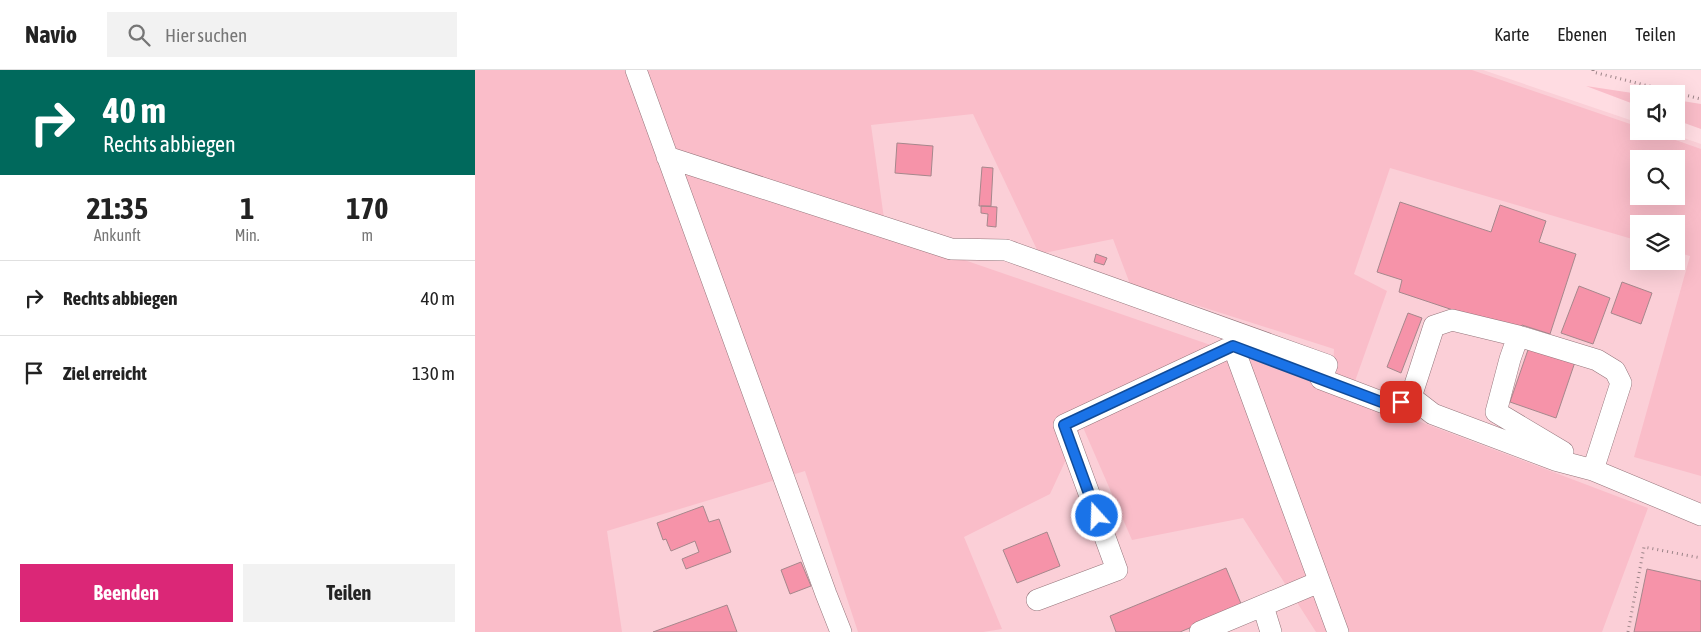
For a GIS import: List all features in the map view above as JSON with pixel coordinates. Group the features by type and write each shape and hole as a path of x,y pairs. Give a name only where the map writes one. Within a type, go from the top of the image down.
{"lane":[{"path":"636,70 841,632"},
{"path":"667,156 951,248 1006,250 1327,365 1321,379"},
{"path":"1037,600 1117,570 1064,425 1233,346 1392,406 1411,397 1434,326 1452,320 1519,336 1597,360 1615,372 1621,383 1593,470"},
{"path":"1519,336 1510,360 1496,412 1593,470"},
{"path":"1233,346 1338,632"},
{"path":"1411,397 1433,414 1555,460 1593,470 1701,515"},
{"path":"1200,632 1319,582"},
{"path":"1263,606 1271,632"}],"path":[{"path":"1593,70 1593,72 1701,99"},
{"path":"1628,632 1644,547 1701,558"}],"shaded area":[{"path":"475,70 1483,70 1630,120 1630,140 1685,140 1685,138 1701,144 1701,632 475,632"},
{"path":"475,70 1472,70 1630,124 1630,140 1676,140 1701,149 1701,476 1634,457 1690,256 1685,255 1685,215 1630,215 1630,238 1390,168 1354,274 1387,291 1354,384 1333,374 1334,349 1130,284 1113,239 1039,254 973,114 871,125 886,233 1283,370 1648,508 1602,632 1316,632 1243,518 1132,540 1082,425 1050,494 964,537 1002,629 983,632 858,632 805,471 607,531 622,632 475,632"},
{"path":"1586,86 1630,93 1630,103"},
{"path":"1685,101 1701,104 1701,129 1685,123"}],"building":[{"path":"897,143 933,146 931,176 895,173"},
{"path":"982,167 993,168 991,206 979,206"},
{"path":"1400,202 1491,232 1500,205 1546,221 1539,242 1576,254 1550,334 1522,325 1519,332 1399,292 1402,280 1377,272"},
{"path":"981,206 997,207 996,227 987,226 988,214 981,213"},
{"path":"1096,254 1107,258 1104,265 1094,262"},
{"path":"1622,282 1652,293 1641,324 1611,313"},
{"path":"1579,286 1610,298 1593,344 1561,333"},
{"path":"1408,313 1422,318 1401,373 1387,367"},
{"path":"1530,344 1576,359 1556,418 1510,402"},
{"path":"703,506 709,522 719,519 731,552 686,569 682,559 699,552 695,541 671,551 666,539 663,540 657,523"},
{"path":"1047,532 1060,566 1017,583 1003,550"},
{"path":"801,562 811,586 790,594 781,570"},
{"path":"1226,568 1242,606 1180,632 1116,632 1110,616"},
{"path":"1647,569 1701,581 1701,632 1634,632"},
{"path":"727,605 737,632 653,632"}],"route":[{"path":"1097,516 1064,425 1233,346 1392,406 1401,402"}]}
